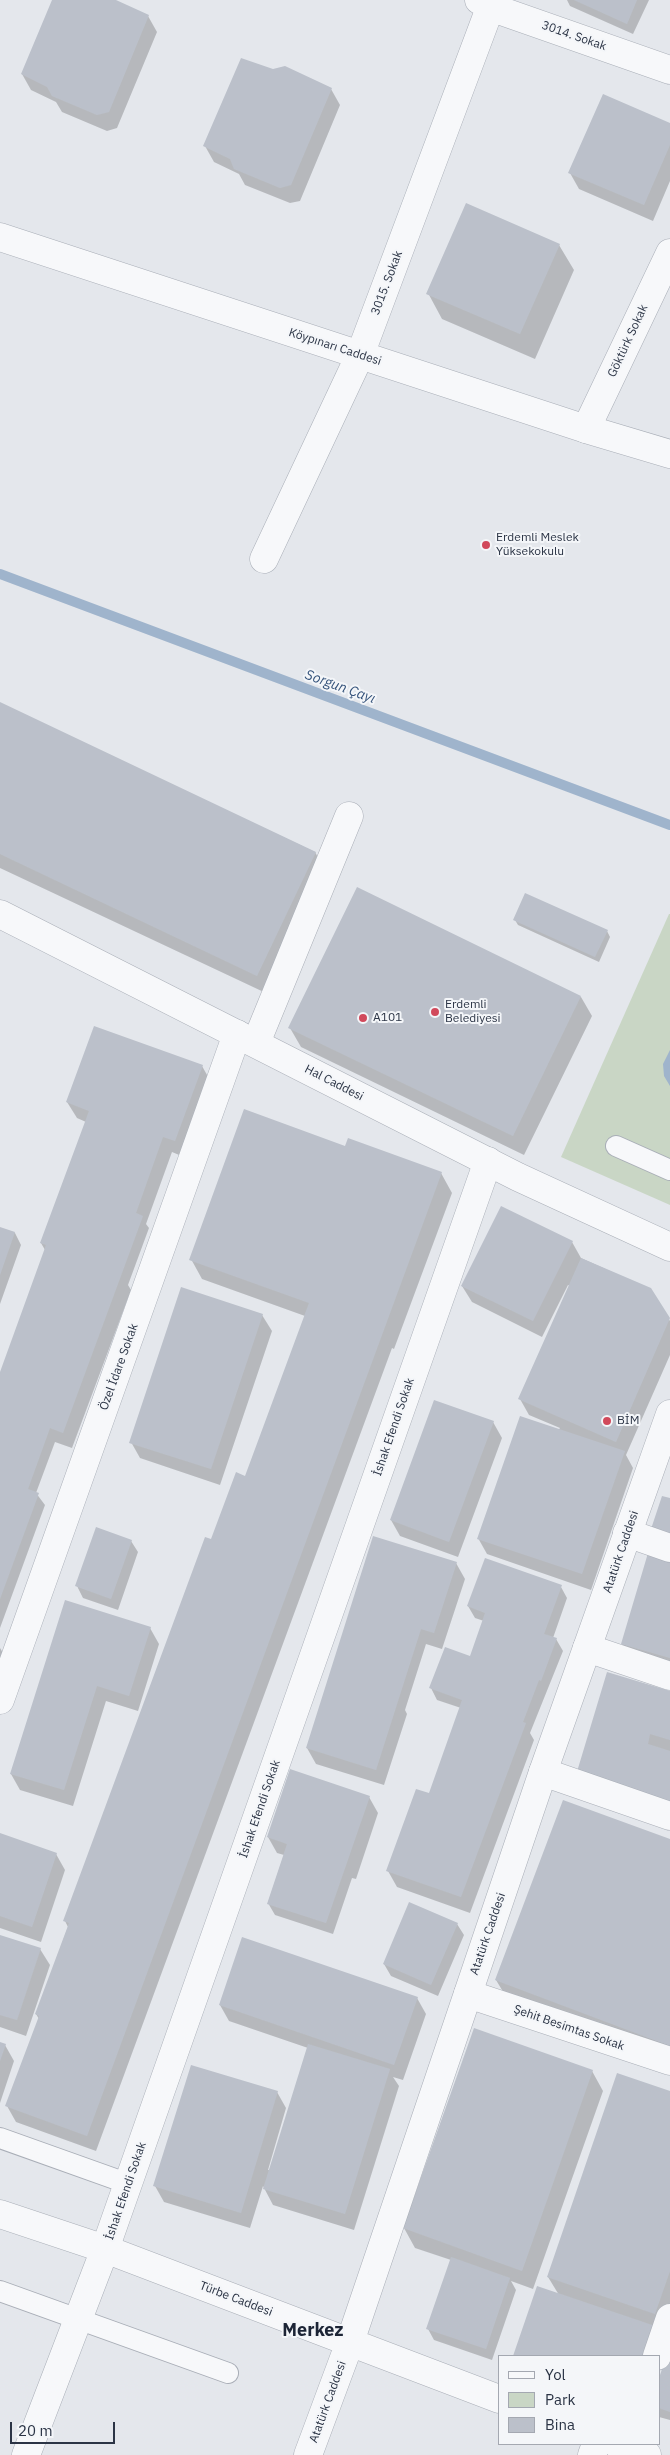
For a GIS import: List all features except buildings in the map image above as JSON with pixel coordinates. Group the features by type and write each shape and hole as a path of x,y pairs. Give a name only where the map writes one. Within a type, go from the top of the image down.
{"street":[{"name":"3014. Sokak","path":"488,2 670,70"},
{"name":"3015. Sokak","path":"264,559 360,355 488,2"},
{"name":"Köypınarı Caddesi","path":"0,237 586,429 670,454"},
{"name":"Göktürk Sokak","path":"586,429 670,253"},
{"name":"Özel İdare Sokak","path":"0,1700 247,1038 349,816"},
{"name":"Hal Caddesi","path":"0,914 488,1161 670,1247"},
{"name":"İshak Efendi Sokak","path":"26,2455 106,2249 488,1161"},
{"name":"Atatürk Caddesi","path":"308,2455 350,2342 543,1772 670,1414"},
{"path":"627,1533 670,1548"},
{"path":"587,1648 670,1676"},
{"path":"543,1772 670,1816"},
{"name":"Şehit Besimtas Sokak","path":"468,1994 670,2062"},
{"name":"Türbe Caddesi","path":"0,2214 106,2249 498,2399"},
{"path":"657,2355 670,2318"}],"lane":[{"path":"616,1146 670,1170"},
{"path":"0,2138 129,2184"},
{"path":"0,2291 79,2318 228,2374"}],"green space":[{"path":"670,914 670,1205 561,1157"}],"water":[{"path":"670,1050 670,1086 664,1076 663,1064"}],"waterway":[{"name":"Sorgun Çayı","path":"0,574 670,825"}],"place":[{"name":"Erdemli Meslek Yüksekokulu","path":"486,545"},
{"name":"Erdemli Belediyesi","path":"435,1012"},
{"name":"A101","path":"363,1018"},
{"name":"BİM","path":"607,1421"}],"district":[{"name":"Merkez","path":"313,2331"}]}
